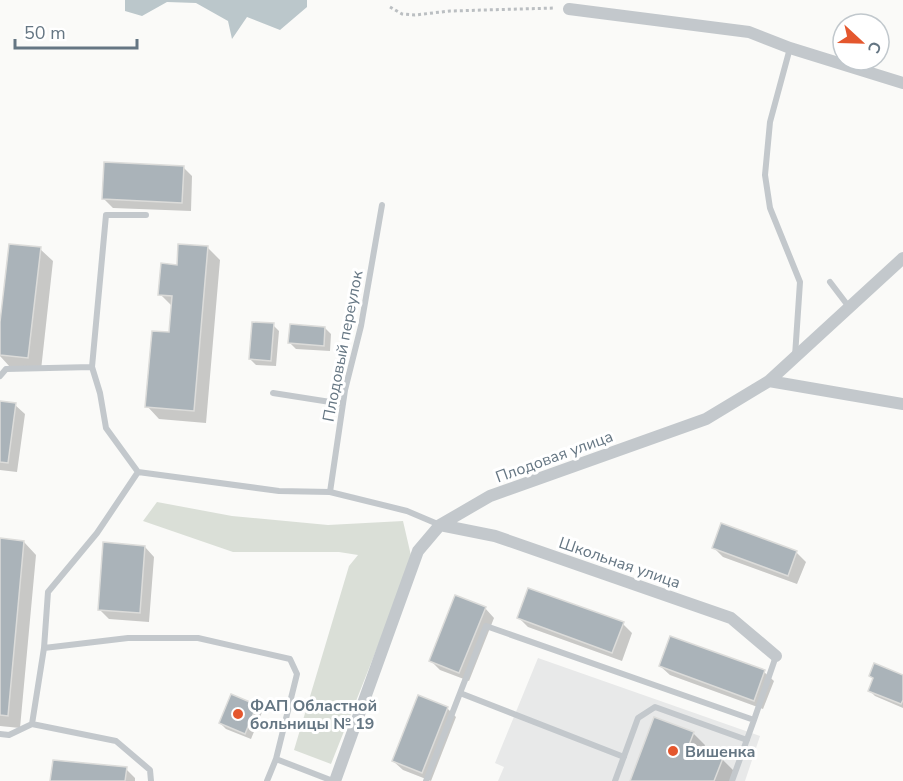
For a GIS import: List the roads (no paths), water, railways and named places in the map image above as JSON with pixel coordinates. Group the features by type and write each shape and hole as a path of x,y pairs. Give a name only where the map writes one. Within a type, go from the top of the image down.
{"street":[{"path":"569,9 749,32 790,48 903,83"},
{"name":"Плодовая улица","path":"334,781 418,550 440,525 490,496 706,419 769,381 903,258"},
{"path":"769,381 903,404"},
{"name":"Школьная улица","path":"440,525 495,536 731,618 776,656"}],"lane":[{"path":"790,48 770,122 765,175 770,208 800,282 795,357"},
{"name":"Плодовый переулок","path":"330,492 343,404 362,327 382,205"},
{"path":"147,215 106,215 92,367 100,393 106,428 138,472 279,491 330,492 407,511 440,525"},
{"path":"830,282 849,307"},
{"path":"0,376 6,369 92,367"},
{"path":"273,393 343,404"},
{"path":"32,724 44,648 48,592 97,533 138,472"},
{"path":"426,781 486,626 754,720"},
{"path":"44,648 128,638 198,638 290,659 297,674 276,759 267,781"},
{"path":"732,781 776,656"},
{"path":"460,693 624,757"},
{"path":"615,781 638,718 656,707 747,740"},
{"path":"0,734 9,735 32,724 116,741 150,770 151,781"},
{"path":"276,759 334,781"}],"place":[{"name":"ФАП Областной больницы № 19","path":"238,714"},
{"name":"Вишенка","path":"673,751"}]}
